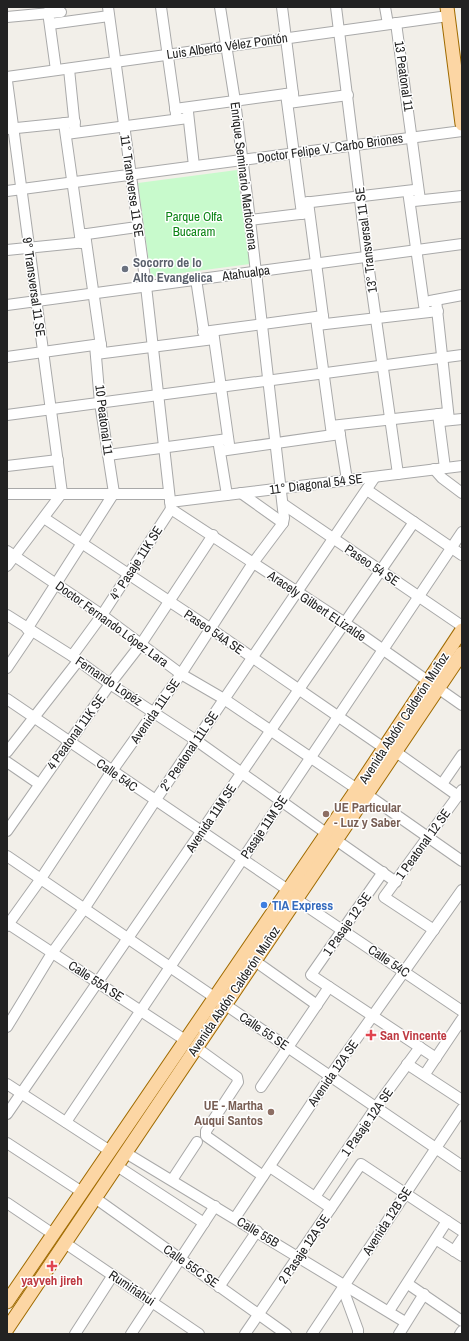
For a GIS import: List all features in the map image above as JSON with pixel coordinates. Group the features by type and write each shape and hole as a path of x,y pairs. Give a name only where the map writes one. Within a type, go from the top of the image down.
{"main road":[{"path":"447,11 462,124"},
{"name":"Avenida Abdón Calderón Muñoz","path":"7,1329 196,1048 220,1001 331,837 361,789 390,750 433,685 462,630"},
{"name":"Avenida Abdón Calderón Muñoz","path":"433,685 462,654"},
{"name":"Avenida Abdón Calderón Muñoz","path":"7,1302 185,1040 255,960 292,895"}],"street":[{"path":"163,7 176,119"},
{"name":"Enrique Seminario Marticorena","path":"220,7 243,160 281,488"},
{"path":"282,7 286,38 294,153 316,263 324,374 347,480"},
{"name":"13° Transversal 11 SE","path":"336,7 361,196 367,256 398,474"},
{"name":"13 Peatonal 11","path":"384,7 392,24 412,137 417,250 424,307"},
{"path":"7,17 48,12 61,14 109,9"},
{"name":"11° Transverse 11 SE","path":"109,9 117,62 123,126 146,286 170,502"},
{"name":"Luis Alberto Vélez Pontón","path":"7,77 392,24 447,11"},
{"path":"48,12 56,70"},
{"path":"50,24 61,14"},
{"name":"10 Peatonal 11","path":"69,69 69,122 71,133 72,182 95,294 99,349 100,403 114,494"},
{"name":"9° Transversal 11 SE","path":"7,81 10,129 21,189 62,493"},
{"path":"175,109 235,101 348,95"},
{"path":"187,107 194,166"},
{"path":"71,133 188,118"},
{"path":"10,129 69,122"},
{"name":"Doctor Felipe V. Carbo Briones","path":"7,191 462,130"},
{"path":"304,203 414,190"},
{"path":"415,201 462,196"},
{"path":"250,220 305,214"},
{"path":"7,250 29,248 138,227"},
{"name":"Atahualpa","path":"7,305 462,244"},
{"path":"196,279 221,387 226,495"},
{"path":"7,357 43,352 153,347 262,324 376,318 424,307 436,300 462,295"},
{"path":"436,300 443,357 445,468"},
{"path":"424,307 438,311"},
{"path":"7,416 462,355"},
{"path":"225,451 276,443 390,419 444,417 462,419"},
{"path":"108,454 223,440"},
{"path":"7,466 58,460"},
{"name":"11° Diagonal 54 SE","path":"7,494 114,494 170,502 462,466"},
{"path":"434,469 442,478 462,493"},
{"name":"2° Peatonal 11L SE","path":"7,1027 52,953 84,909 155,801 375,477"},
{"path":"281,488 283,523"},
{"path":"367,490 462,556"},
{"path":"7,566 11,553 44,518 62,493"},
{"path":"241,493 283,523"},
{"path":"7,668 56,584 114,494"},
{"name":"Aracely Gilbert ELizalde","path":"170,502 213,536 344,623 462,705"},
{"name":"4° Pasaje 11K SE","path":"7,752 75,659 128,574 170,502"},
{"name":"Paseo 54 SE","path":"283,504 462,626"},
{"name":"Paseo 54A SE","path":"44,518 211,629 299,690 442,784 460,793"},
{"name":"Avenida 11M SE","path":"7,1114 23,1094 414,522"},
{"name":"Avenida 11L SE","path":"7,925 40,880 112,771 181,674 253,563 283,523"},
{"name":"Pasaje 11M SE","path":"66,1122 462,532"},
{"name":"4 Peatonal 11K SE","path":"7,831 38,784 110,684 141,644 213,536"},
{"name":"Doctor Fernando López Lara","path":"11,553 102,615 181,674 224,699 311,758 361,789 462,861"},
{"name":"Fernando Lopéz","path":"7,615 75,659 110,684 155,712 396,882"},
{"name":"Calle 54C","path":"7,699 462,1011"},
{"path":"442,784 458,769 462,755"},
{"path":"7,762 38,784"},
{"name":"1 Peatonal 12 SE","path":"434,930 384,897 460,793"},
{"name":"Calle 55 SE","path":"7,856 40,880 129,938 462,1166"},
{"name":"1 Pasaje 12 SE","path":"329,987 311,975 383,872"},
{"name":"Avenida 12A SE","path":"235,1218 330,1076 462,890"},
{"name":"Calle 55A SE","path":"7,925 99,982 185,1040"},
{"path":"255,960 317,1005"},
{"path":"261,1087 287,1046 329,987 436,1058"},
{"path":"425,1074 462,1019"},
{"path":"196,1048 237,1076 238,1082 206,1131 206,1136 263,1176"},
{"name":"1 Pasaje 12A SE","path":"315,1197 376,1107 420,1048"},
{"path":"408,1064 462,1100"},
{"path":"7,1084 110,1151"},
{"name":"Avenida 12B SE","path":"312,1334 462,1109"},
{"path":"172,1180 197,1142"},
{"path":"7,1143 82,1192"},
{"name":"Calle 55B","path":"126,1152 299,1257 344,1287 389,1311 405,1322"},
{"name":"2 Pasaje 12A SE","path":"245,1334 299,1257 361,1164 405,1193"},
{"path":"117,1166 204,1223"},
{"path":"270,1167 331,1208"},
{"path":"405,1193 462,1231"},
{"name":"Calle 55C SE","path":"95,1198 286,1334"},
{"path":"8,1206 53,1234"},
{"path":"131,1334 215,1206"},
{"path":"389,1311 437,1240 447,1221"},
{"path":"220,1287 257,1232"},
{"path":"437,1240 458,1254 462,1239"},
{"name":"Rumiñahui","path":"65,1243 199,1334"},
{"path":"75,1334 113,1275"},
{"path":"408,1284 462,1321"},
{"path":"344,1287 358,1334"},
{"path":"399,1334 405,1322 424,1294"}],"green space":[{"name":"Parque Olfa Bucaram","path":"237,170 250,264 151,277 138,183"}],"place":[{"name":"Socorro de lo Alto Evangelica","path":"125,269"},
{"name":"UE Particular - Luz y Saber","path":"326,814"},
{"name":"TIA Express","path":"264,905"},
{"name":"San Vincente","path":"371,1035"},
{"name":"UE - Martha Auqui Santos","path":"271,1112"},
{"name":"yayveh jireh","path":"52,1266"}]}
